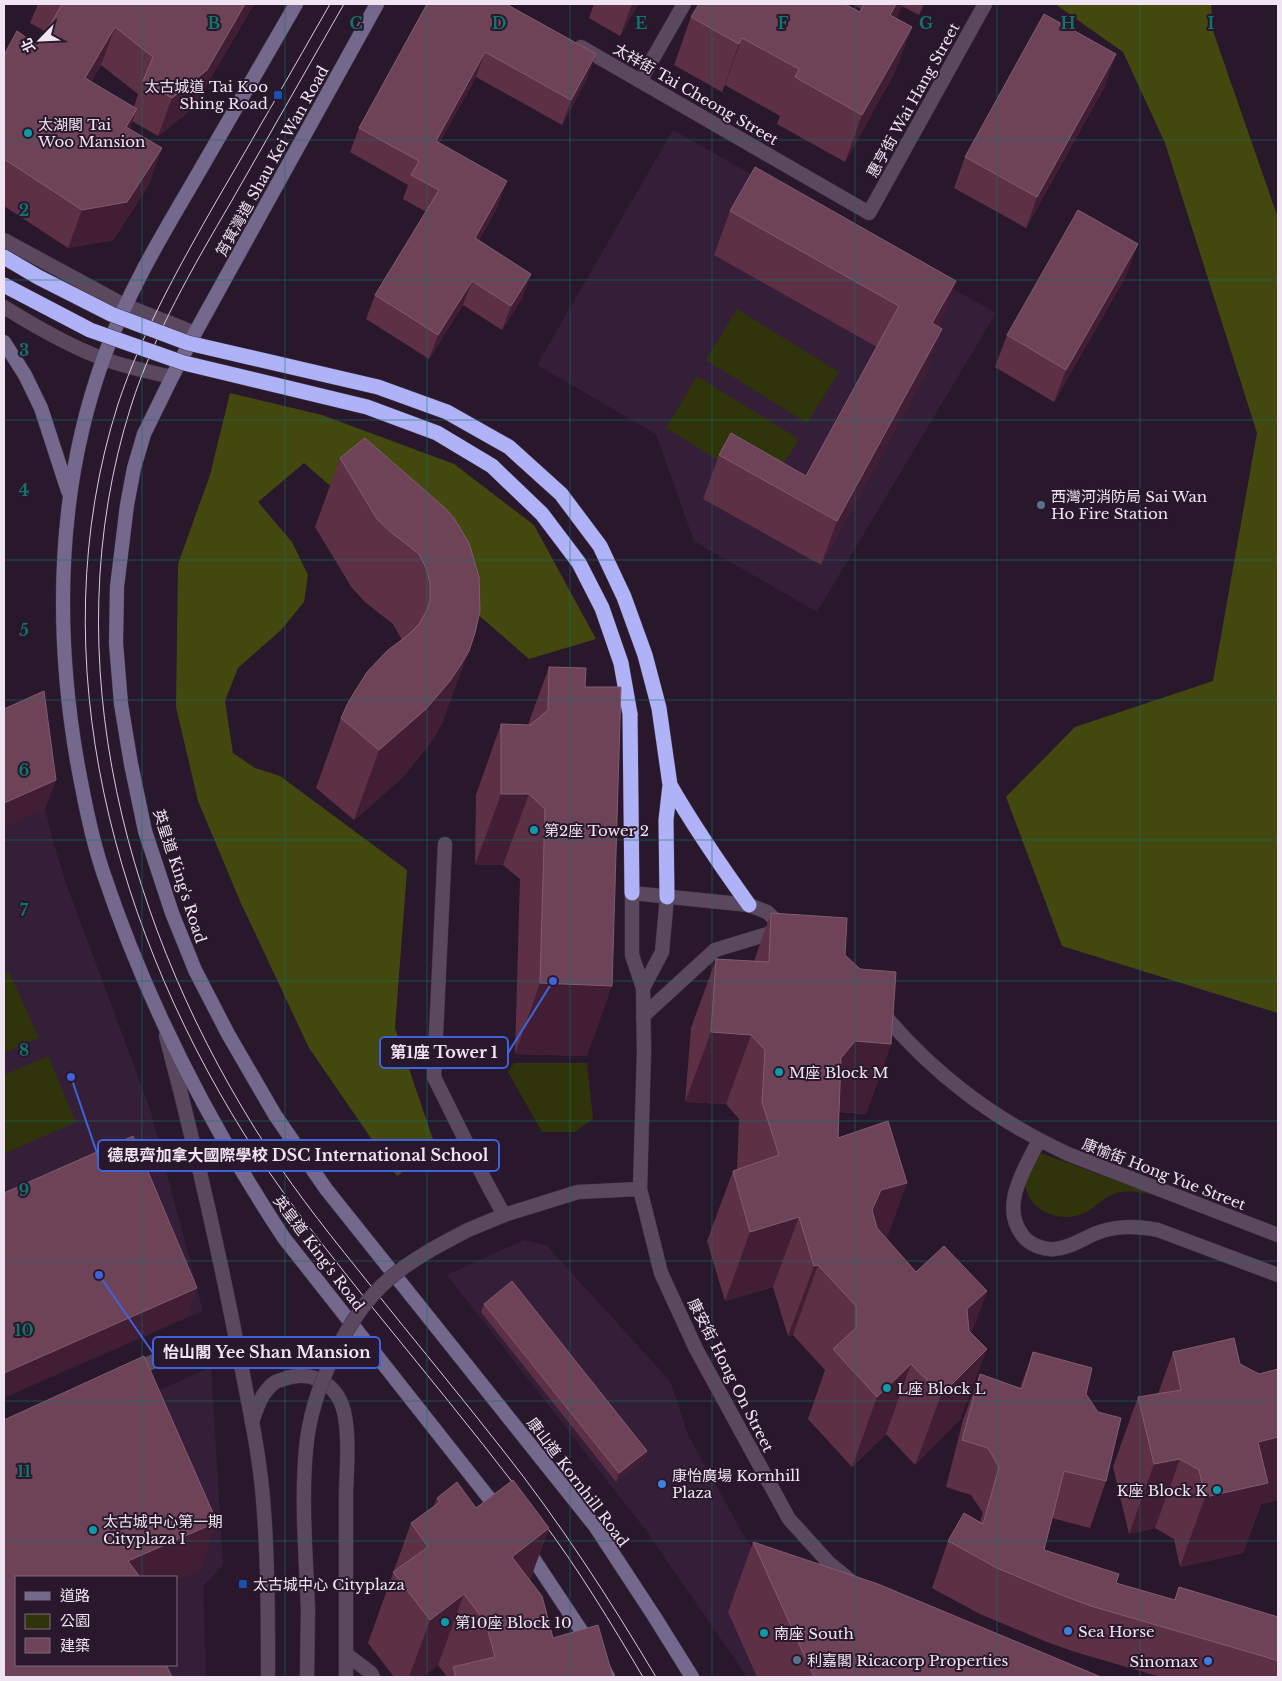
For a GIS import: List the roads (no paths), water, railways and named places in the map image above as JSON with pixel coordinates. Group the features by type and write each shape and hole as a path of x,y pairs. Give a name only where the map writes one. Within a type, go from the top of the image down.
{"highway":[{"path":"4,257 38,277 111,314 188,343 378,387 447,412 509,447 561,494 600,546 624,598 645,655 659,708 670,786 666,820 667,897"},
{"path":"4,285 90,330 184,363 367,407 437,434 492,466 542,514 579,563 602,608 618,654 630,714 632,892"},
{"path":"670,786 710,850 749,905"}],"main road":[{"path":"124,305 175,212 296,4"},
{"name":"筲箕灣道 Shau Kei Wan Road","path":"195,333 377,4"},
{"name":"英皇道 King's Road","path":"124,305 103,358 78,445 69,494 63,586 64,660 71,726 85,803 102,870 129,943 161,1016 202,1101 256,1195 284,1238 490,1498 510,1526"},
{"name":"英皇道 King's Road","path":"195,333 144,434 126,505 117,587 116,643 121,704 145,831 172,913 195,970 228,1034 275,1115 326,1189 426,1314"},
{"path":"4,342 25,374 41,408 69,494"},
{"name":"康山道 Kornhill Road","path":"426,1314 595,1526 692,1677"},
{"path":"520,1541 588,1641 608,1677"}],"street":[{"path":"640,81 684,4"},
{"name":"惠亨街 Wai Hang Street","path":"869,213 985,4"},
{"name":"太祥街 Tai Cheong Street","path":"573,42 869,213"},
{"path":"4,240 124,305 195,333"},
{"path":"4,307 40,330 103,358 172,376"},
{"path":"445,844 434,1077 504,1214"},
{"path":"632,892 749,905 767,912 785,929 800,933"},
{"name":"康安街 Hong On Street","path":"632,892 632,955 643,988 644,1051 640,1189 661,1273 696,1349 789,1519 829,1563 865,1593"},
{"name":"康安街 Hong On Street","path":"643,988 662,952 667,897"},
{"path":"643,1016 715,950 785,929"},
{"name":"康愉街 Hong Yue Street","path":"873,1000 897,1030 924,1058 955,1086 994,1114 1068,1154 1278,1235"},
{"name":"英皇道 King's Road","path":"161,1016 222,1269 252,1422 263,1498 268,1592 268,1677"},
{"path":"1039,1140 1021,1177 1013,1203 1015,1223 1019,1231 1034,1245 1053,1249 1062,1248 1096,1233 1113,1228 1126,1226 1143,1227 1158,1230 1278,1275"},
{"path":"307,1677 308,1609 304,1499 306,1447 314,1407 328,1368 345,1333 366,1305 390,1279 429,1250 468,1230 504,1214 578,1192 640,1189"},
{"path":"118,1378 175,1352"},
{"name":"英皇道 King's Road","path":"252,1422 262,1395 274,1382 290,1376 304,1375 318,1378 331,1387 338,1395 343,1406 347,1445 346,1677"},
{"path":"346,1654 371,1673 373,1677"}],"tram line":[{"path":"330,4 176,274 138,351 118,404 95,500 86,598 89,696 104,793 129,888 164,981 207,1070 257,1154 297,1211 520,1492"},
{"path":"344,4 175,301 140,379 131,406 108,502 99,598 102,695 117,791 142,886 176,977 218,1065 268,1149 318,1219 486,1428 544,1504 602,1589 656,1677"},
{"path":"540,1518 581,1576 643,1677"}],"place":[{"name":"太古城道 Tai Koo Shing Road","path":"278,95"},
{"name":"太湖閣 Tai Woo Mansion","path":"28,133"},
{"name":"西灣河消防局 Sai Wan Ho Fire Station","path":"1041,505"},
{"name":"第2座 Tower 2","path":"534,830"},
{"name":"第1座 Tower 1","path":"553,981"},
{"name":"M座 Block M","path":"779,1072"},
{"name":"德思齊加拿大國際學校 DSC International School","path":"71,1077"},
{"name":"怡山閣 Yee Shan Mansion","path":"99,1275"},
{"name":"L座 Block L","path":"887,1388"},
{"name":"康怡廣場 Kornhill Plaza","path":"662,1484"},
{"name":"K座 Block K","path":"1217,1490"},
{"name":"太古城中心第一期 Cityplaza I","path":"93,1530"},
{"name":"太古城中心 Cityplaza","path":"243,1584"},
{"name":"第10座 Block 10","path":"445,1622"},
{"name":"Sea Horse","path":"1068,1631"},
{"name":"南座 South","path":"764,1633"},
{"name":"利嘉閣 Ricacorp Properties","path":"797,1660"},
{"name":"Sinomax","path":"1208,1661"}]}
